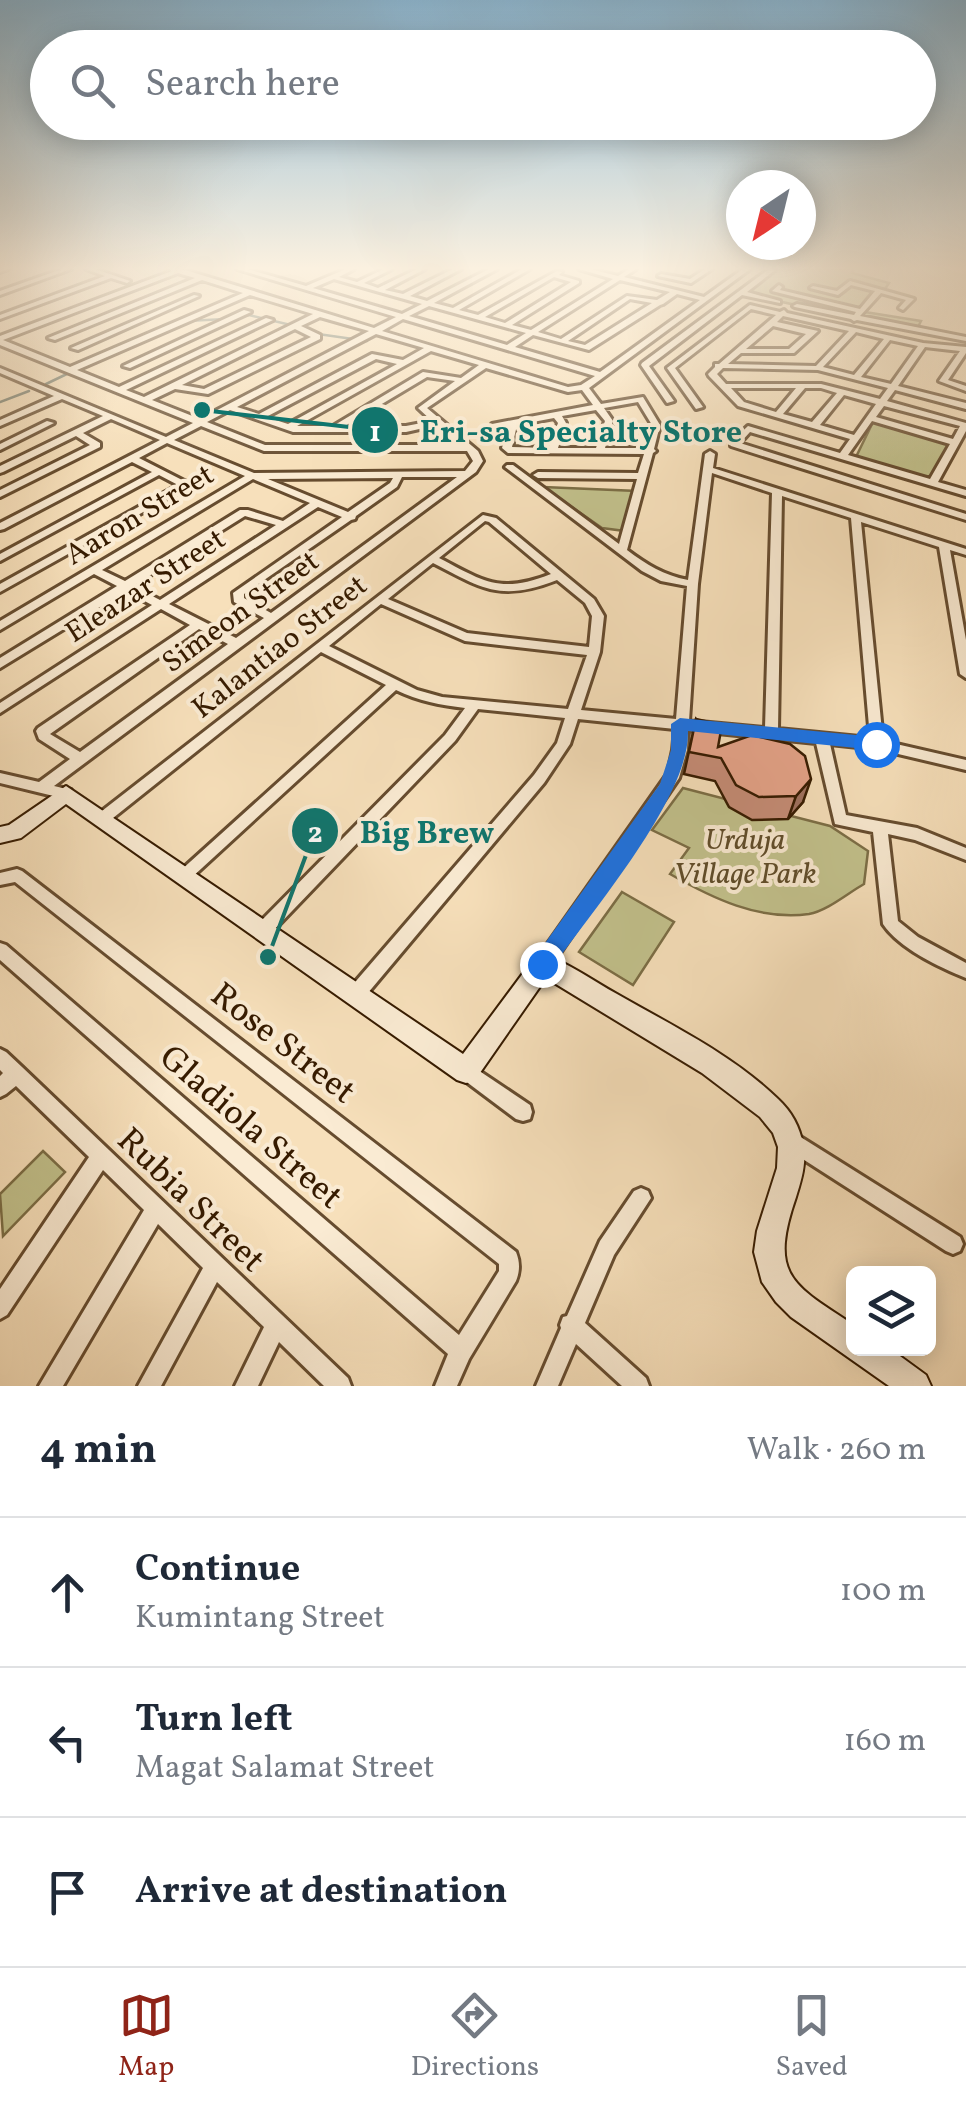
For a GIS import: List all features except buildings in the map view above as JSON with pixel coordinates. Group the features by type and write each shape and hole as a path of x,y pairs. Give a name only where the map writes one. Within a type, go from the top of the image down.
{"street":[{"path":"63,334 52,338 100,358"},
{"path":"75,348 108,334"},
{"path":"70,370 155,334"},
{"path":"148,376 128,366 199,334"},
{"path":"120,390 239,334"},
{"path":"145,400 284,334"},
{"path":"174,386 205,392 318,337 310,334"},
{"path":"0,527 369,334"},
{"path":"383,334 563,389 584,387 657,334"},
{"path":"461,334 601,375"},
{"path":"508,348 530,334"},
{"path":"533,334 586,348 609,334"},
{"path":"562,342 575,334"},
{"path":"670,401 645,365 688,334"},
{"path":"699,407 671,368 717,334"},
{"path":"758,334 712,374 723,386 741,404 855,438"},
{"path":"738,351 791,351 811,334"},
{"path":"818,368 847,334"},
{"path":"880,334 965,349 944,383 966,389"},
{"path":"923,334 966,339"},
{"path":"843,456 929,342 923,334"},
{"path":"856,378 889,337"},
{"path":"0,341 270,449 470,448"},
{"path":"288,428 430,348"},
{"path":"258,418 375,356 404,362"},
{"path":"252,476 468,474 478,461 470,448 423,411 423,405 485,365"},
{"path":"718,366 818,368 966,406"},
{"path":"0,370 350,517"},
{"path":"952,370 966,373"},
{"path":"334,429 428,373 460,380"},
{"path":"0,382 14,376"},
{"path":"723,386 803,386 842,392 965,424 934,483"},
{"path":"741,404 760,386"},
{"path":"778,416 803,386"},
{"path":"584,387 608,421 600,450"},
{"path":"814,426 842,392"},
{"path":"0,423 61,396"},
{"path":"494,426 640,399 656,421 622,551"},
{"path":"229,407 288,428 406,429 436,422"},
{"path":"0,447 50,423 28,410"},
{"path":"553,450 562,423 556,415"},
{"path":"0,470 110,416"},
{"path":"483,417 508,438"},
{"path":"872,418 954,442"},
{"path":"514,422 508,438 507,448 511,451 651,450"},
{"path":"966,492 748,428 736,446 966,517"},
{"path":"0,494 97,445 77,433"},
{"path":"466,1072 668,786 680,750 692,584 710,454"},
{"path":"0,589 185,485 132,458"},
{"path":"510,467 656,575 692,584"},
{"path":"708,469 966,552"},
{"path":"0,558 160,471"},
{"path":"273,618 238,600 239,593 394,485 399,474"},
{"name":"Simeon Street","path":"42,787 468,474"},
{"path":"538,474 643,476"},
{"name":"Aaron Street","path":"0,626 252,476"},
{"path":"770,734 778,491"},
{"name":"Eleazar Street","path":"0,709 316,503"},
{"path":"0,664 244,512 284,524"},
{"path":"856,517 876,744"},
{"name":"Kalantiao Street","path":"104,818 488,518 559,575"},
{"path":"944,545 966,674"},
{"path":"356,994 539,779 563,744 594,652 595,608 559,575 523,591 504,591 434,560"},
{"path":"94,570 237,644"},
{"path":"381,600 466,637 594,652"},
{"path":"80,759 44,736 44,731 199,624"},
{"path":"321,647 427,698 473,706 876,744 966,764"},
{"path":"185,875 394,684"},
{"path":"264,929 450,738 473,706"},
{"path":"822,740 836,816 845,822 917,834 966,854"},
{"path":"0,778 14,785 66,794 104,818 523,1112"},
{"path":"0,835 14,832 66,794"},
{"path":"880,828 891,924 912,942 966,971"},
{"name":"Rose Street","path":"6,876 510,1260 511,1267 461,1351"},
{"name":"Gladiola Street","path":"0,950 461,1351"},
{"path":"542,964 748,1090 782,1122 791,1140 791,1169 768,1234 771,1272 798,1304 846,1337"},
{"name":"Rubia Street","path":"0,1058 8,1081 101,1156 340,1386"},
{"path":"791,1140 953,1244"},
{"path":"0,1308 101,1156"},
{"path":"547,1386 570,1325 607,1248 641,1198"},
{"path":"50,1386 156,1209"},
{"path":"149,1386 215,1266"},
{"path":"246,1386 276,1325"},
{"path":"570,1325 638,1386"},
{"path":"446,1386 461,1351"},
{"path":"873,1356 914,1386"}],"green space":[{"path":"874,420 955,445 936,484 855,459"},
{"path":"543,487 637,491 625,531 602,528"},
{"name":"Urduja Village Park","path":"683,788 830,826 868,851 864,884 823,909 790,915 736,906 686,883 670,874 689,848 652,830"},
{"path":"622,892 674,922 633,985 579,952"},
{"path":"43,1151 65,1172 3,1236 0,1194"}],"waterway":[{"path":"318,334 367,341"},
{"path":"46,384 71,372"},
{"path":"0,402 29,391"}],"place":[{"name":"Eri-sa Specialty Store","path":"202,410"},
{"name":"Big Brew","path":"268,957"}],"route":[{"path":"542,964 661,799 678,760 680,724 876,744"}]}
